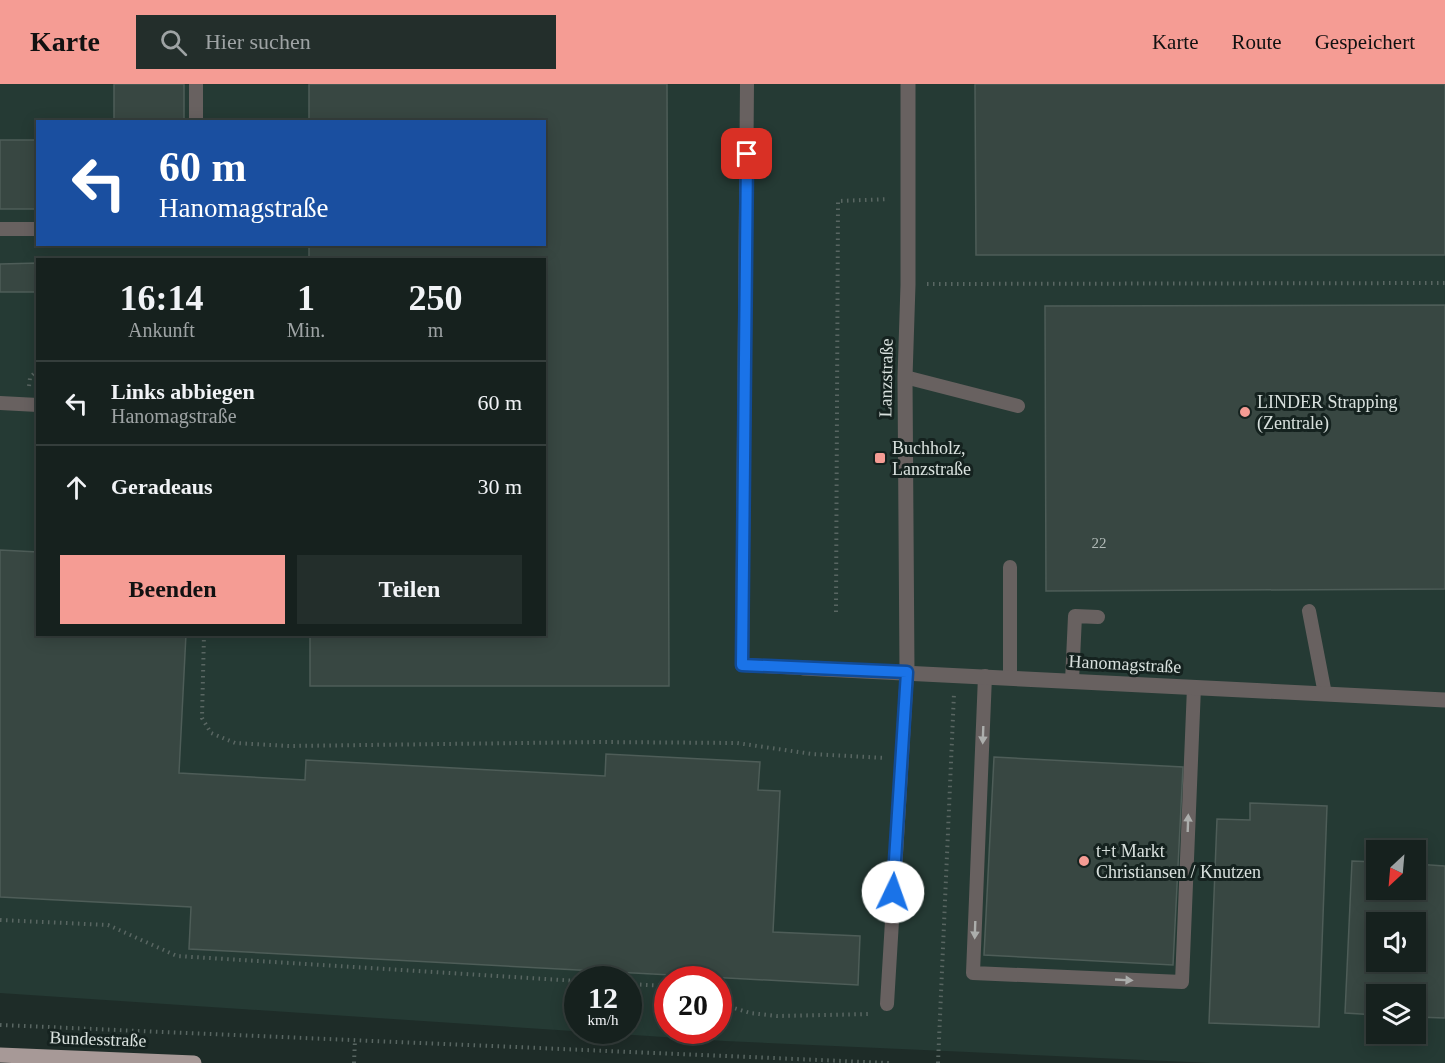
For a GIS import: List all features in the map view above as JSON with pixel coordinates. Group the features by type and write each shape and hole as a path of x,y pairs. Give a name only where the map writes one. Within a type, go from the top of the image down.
{"main road":[{"name":"Bundesstraße","path":"0,1055 194,1063"}],"street":[{"name":"Lanzstraße","path":"907,672 905,377 908,285 908,84"},
{"name":"Hanomagstraße","path":"803,668 1445,700"}],"lane":[{"path":"196,84 196,120"},
{"path":"747,84 742,665 803,668"},
{"path":"0,229 36,229"},
{"path":"905,377 1018,406"},
{"path":"0,403 36,405"},
{"path":"1010,567 1010,678"},
{"path":"1309,611 1325,694"},
{"path":"1072,681 1075,616 1098,617"},
{"path":"887,1004 907,672"},
{"path":"985,676 973,973 1182,982 1194,687"}],"path":[{"path":"836,612 838,201 908,199"},
{"path":"908,285 1445,284"},
{"path":"204,636 202,718 211,733 235,743 289,746 600,742 737,743 812,754 901,759"},
{"path":"938,1063 955,675"},
{"path":"0,920 108,925 177,956 564,980"},
{"path":"732,1007 750,1013 777,1016 879,1014 887,1004"},
{"path":"0,1025 889,1063"},
{"path":"354,1063 355,1040"}],"shaded area":[{"path":"0,84 1445,84 1445,1063 1211,1063 732,1041 732,966 654,966 654,1036 642,1036 642,966 564,966 564,1030 0,993"}],"building":[{"path":"114,84 184,84 184,120 114,120"},
{"path":"309,84 667,84 669,686 310,686 310,636 546,636 546,258 309,258 309,246 546,246 546,120 309,120"},
{"path":"975,84 1445,84 1445,255 976,255"},
{"path":"0,140 36,140 36,209 0,209"},
{"path":"36,263 36,292 0,292 0,264"},
{"name":"LINDER Strapping (Zentrale)","path":"1445,305 1445,589 1046,591 1045,306"},
{"path":"0,550 36,552 36,636 186,636 179,773 305,780 306,760 605,776 606,754 760,762 758,790 780,791 773,932 860,936 858,985 732,978 732,966 654,966 654,974 642,973 642,966 564,966 564,969 189,949 191,907 0,897"},
{"name":"t+t Markt Christiansen / Knutzen","path":"994,757 1183,767 1173,965 984,955"},
{"path":"1250,803 1327,806 1319,1027 1209,1023 1217,819 1250,820"},
{"path":"1352,861 1366,862 1366,900 1426,900 1426,865 1445,866 1445,1018 1426,1017 1426,984 1366,984 1366,1014 1345,1013"}],"place":[{"name":"LINDER Strapping (Zentrale)","path":"1245,412"},
{"name":"Buchholz, Lanzstraße","path":"880,458"},
{"name":"t+t Markt Christiansen / Knutzen","path":"1084,861"}],"route":[{"path":"747,154 742,665 907,672 893,892"}]}
